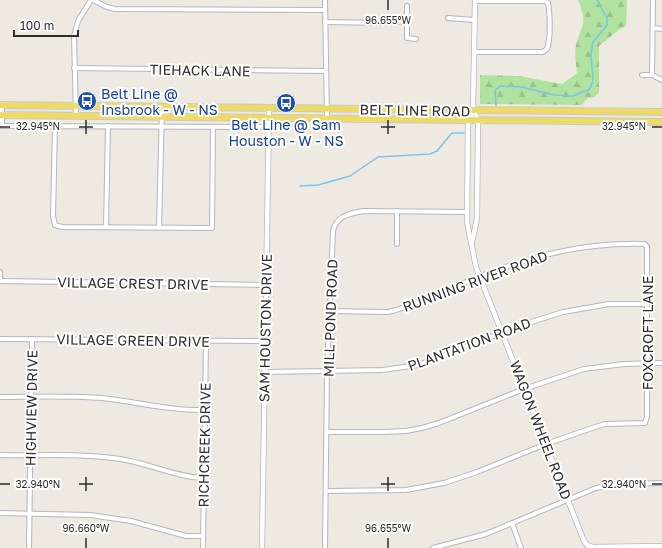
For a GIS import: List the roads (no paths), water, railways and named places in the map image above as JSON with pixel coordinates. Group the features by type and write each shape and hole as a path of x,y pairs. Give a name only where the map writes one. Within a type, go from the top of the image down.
{"main road":[{"name":"BELT LINE ROAD","path":"1,105 662,112"},
{"path":"402,109 402,118"},
{"path":"622,112 622,122"},
{"path":"662,112 662,122"},
{"name":"BELT LINE ROAD","path":"1,115 402,118 662,122"}],"street":[{"path":"76,116 74,36 78,21 92,0 115,9 325,10"},
{"path":"325,0 327,118"},
{"path":"474,52 546,51 549,41 549,8 548,3 545,1 475,0"},
{"name":"WAGON WHEEL ROAD","path":"475,0 473,110 469,120 467,212 467,222 474,259 582,536 587,545 593,547 662,546"},
{"path":"652,75 653,0"},
{"path":"407,6 407,38 416,39"},
{"path":"448,18 474,20"},
{"path":"326,22 387,23 406,21"},
{"path":"653,28 662,29"},
{"name":"TIEHACK LANE","path":"74,68 326,71"},
{"path":"642,75 652,75 662,80"},
{"path":"1,105 1,126 269,127"},
{"path":"159,228 162,107"},
{"name":"SAM HOUSTON DRIVE","path":"262,548 269,108"},
{"name":"WAGON WHEEL ROAD","path":"471,244 477,225 478,120 473,110"},
{"path":"55,126 53,216 55,225 62,227 159,228 212,228 213,127"},
{"path":"106,227 108,126"},
{"path":"468,150 478,150"},
{"name":"MILL POND ROAD","path":"325,548 327,491 327,371 333,231 335,223 338,219 363,211 467,212"},
{"path":"397,211 397,244"},
{"path":"467,212 477,212"},
{"name":"RUNNING RIVER ROAD","path":"329,311 388,312 410,305 480,276 522,261 561,250 603,244 645,244"},
{"name":"FOXCROFT LANE","path":"546,444 589,428 605,424 645,423 647,416 647,247 645,244"},
{"path":"0,272 0,281"},
{"name":"VILLAGE CREST DRIVE","path":"0,281 266,285"},
{"name":"PLANTATION ROAD","path":"264,372 383,370 407,368 538,319 575,309 609,304 647,304"},
{"name":"VILLAGE GREEN DRIVE","path":"0,339 266,342"},
{"name":"HIGHVIEW DRIVE","path":"29,548 32,340"},
{"name":"RICHCREEK DRIVE","path":"203,548 206,341"},
{"path":"327,432 383,432 406,431 422,428 439,423 524,389 584,369 646,363 662,363"},
{"path":"0,397 104,399 174,409 205,410"},
{"path":"327,491 406,490 444,483 477,472 546,444"},
{"path":"0,455 90,456 112,458 137,462 187,476 204,478"},
{"path":"433,548 486,534 596,488 634,483 662,483"},
{"path":"0,512 108,517 131,521 186,536 203,536"},
{"path":"512,523 521,548"}],"waterway":[{"path":"496,105 495,90 500,86 522,87 554,95 573,96 590,89 593,80 591,54 593,42 607,25 607,18 597,0"},
{"path":"300,186 318,185 350,176 378,157 430,154 437,151 452,133 464,133"}],"place":[{"name":"Belt Line @ Insbrook - W - NS","path":"87,101"},
{"name":"Belt Line @ Sam Houston - W - NS","path":"286,103"}]}
